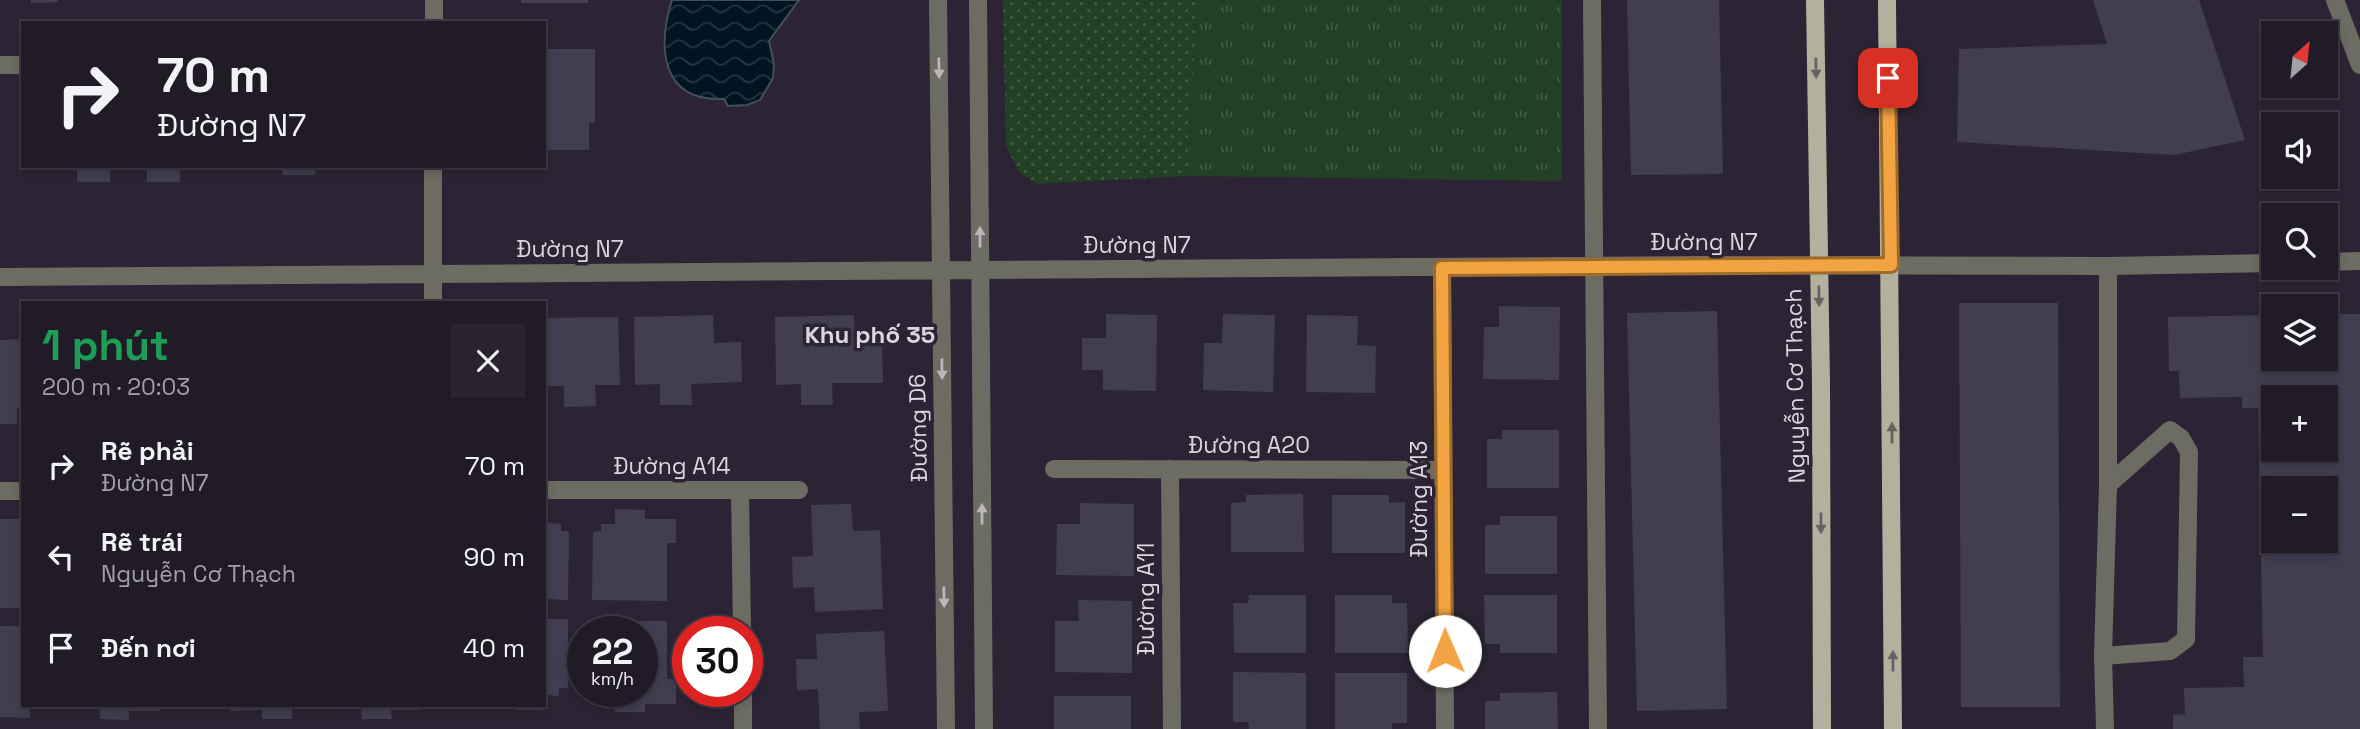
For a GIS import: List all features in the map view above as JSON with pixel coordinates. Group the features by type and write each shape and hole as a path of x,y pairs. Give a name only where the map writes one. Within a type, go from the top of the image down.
{"main road":[{"name":"Nguyễn Cơ Thạch","path":"1815,0 1822,729"},
{"path":"1887,0 1894,729"}],"street":[{"path":"434,0 434,21"},
{"name":"Đường D6","path":"938,0 946,729"},
{"path":"978,0 984,729"},
{"path":"1591,0 1598,729"},
{"path":"2332,1 2360,65"},
{"path":"0,65 21,65"},
{"path":"433,168 433,301"},
{"path":"2338,262 2360,261"},
{"name":"Đường N7","path":"0,277 2261,263"},
{"path":"2105,729 2103,656 2108,485 2108,266"},
{"name":"Đường A13","path":"1442,268 1445,729"},
{"path":"2103,656 2170,651 2186,639 2189,452 2181,438 2170,430 2108,485"},
{"name":"Đường A20","path":"1054,468 1443,470"},
{"name":"Đường A11","path":"1170,469 1172,729"},
{"name":"Đường A14","path":"546,490 799,490"},
{"path":"740,490 742,616"},
{"path":"0,491 21,491"},
{"path":"743,707 743,729"}],"green space":[{"path":"1003,0 1197,0 1188,176 1037,184 1020,173 1006,147"},
{"path":"1197,0 1562,0 1562,181 1188,176"}],"water":[{"path":"672,0 799,0 769,41 774,64 773,78 760,100 747,105 728,106 724,99 703,98 687,92 676,82 665,53 667,18"}],"building":[{"path":"31,0 58,0 58,2 31,3"},
{"path":"521,0 588,0 588,3 521,3"},
{"path":"1627,0 1719,0 1723,174 1631,175"},
{"path":"2093,0 2199,0 2245,140 2174,155 1957,142 1959,49 2107,44"},
{"path":"546,49 595,49 595,123 589,123 589,150 546,150"},
{"path":"77,168 110,168 110,182 77,182"},
{"path":"147,168 180,168 180,182 147,182"},
{"path":"282,168 316,168 315,175 283,175"},
{"path":"1959,303 2058,303 2060,707 1961,707"},
{"path":"1499,306 1560,307 1559,380 1483,379 1484,327 1499,327"},
{"path":"1717,311 1727,709 1637,711 1627,313"},
{"path":"1106,314 1157,315 1156,391 1103,390 1103,370 1082,370 1082,338 1106,338"},
{"path":"1223,314 1275,315 1273,392 1203,390 1204,343 1222,343"},
{"path":"2338,314 2360,314 2360,729 2173,729 2173,715 2185,714 2184,688 2244,687 2243,657 2263,657 2258,408 2242,408 2242,397 2180,398 2179,371 2169,371 2168,317 2261,315 2261,371 2338,371"},
{"path":"713,315 714,343 741,342 742,382 691,384 692,405 660,405 660,384 635,385 634,317"},
{"path":"854,315 855,343 882,342 883,383 832,383 833,405 801,405 801,384 776,385 775,317"},
{"path":"1307,315 1358,316 1357,345 1376,346 1375,393 1306,392"},
{"path":"618,317 620,385 595,385 596,406 564,407 564,386 546,386 546,318"},
{"path":"21,339 21,408 17,408 17,424 0,424 0,340"},
{"path":"1502,430 1559,430 1559,488 1487,488 1487,439 1502,439"},
{"path":"1303,494 1304,552 1231,552 1231,503 1246,502 1246,495"},
{"path":"1332,495 1389,495 1389,503 1405,502 1405,553 1332,553"},
{"path":"1080,503 1134,504 1134,576 1056,575 1057,524 1080,524"},
{"path":"851,504 853,531 880,530 883,609 815,612 814,587 793,588 792,557 813,556 811,505"},
{"path":"546,508 547,523 561,524 561,531 569,531 568,600 546,599"},
{"path":"615,509 645,510 645,519 676,519 676,543 667,543 667,601 592,600 593,532 601,531 601,524 615,524"},
{"path":"1500,516 1557,516 1557,574 1485,574 1485,525 1500,525"},
{"path":"0,519 21,519 21,608 0,608"},
{"path":"1249,595 1306,595 1306,653 1234,653 1233,603 1248,603"},
{"path":"1335,595 1392,595 1392,603 1407,603 1408,653 1335,653"},
{"path":"1484,595 1557,595 1557,653 1500,653 1500,644 1485,644"},
{"path":"1078,600 1132,601 1132,673 1055,672 1055,621 1079,621"},
{"path":"546,619 567,619 567,688 559,688 559,696 546,695"},
{"path":"658,621 667,621 667,679 672,679 672,704 658,704"},
{"path":"0,626 21,626 21,707 30,707 30,718 0,717"},
{"path":"884,631 888,711 859,712 860,729 820,729 818,689 797,690 796,659 817,659 816,634"},
{"path":"1233,672 1306,673 1306,729 1249,729 1248,722 1233,722"},
{"path":"1335,673 1407,673 1407,723 1392,723 1392,729 1335,729"},
{"path":"1557,692 1558,729 1485,729 1485,701 1500,701 1500,693"},
{"path":"1054,696 1131,696 1131,729 1054,729"},
{"path":"99,707 160,707 160,711 129,711 129,720 100,719"},
{"path":"231,707 292,707 292,719 262,719 262,710 231,711"},
{"path":"361,707 422,707 422,710 391,710 392,719 362,719"},
{"path":"516,707 545,707 545,710 515,710"},
{"path":"615,707 645,707 645,712 615,712"}],"district":[{"name":"Khu phố 35","path":"870,334"}],"route":[{"path":"1445,651 1442,268 1891,265 1888,78"}]}
